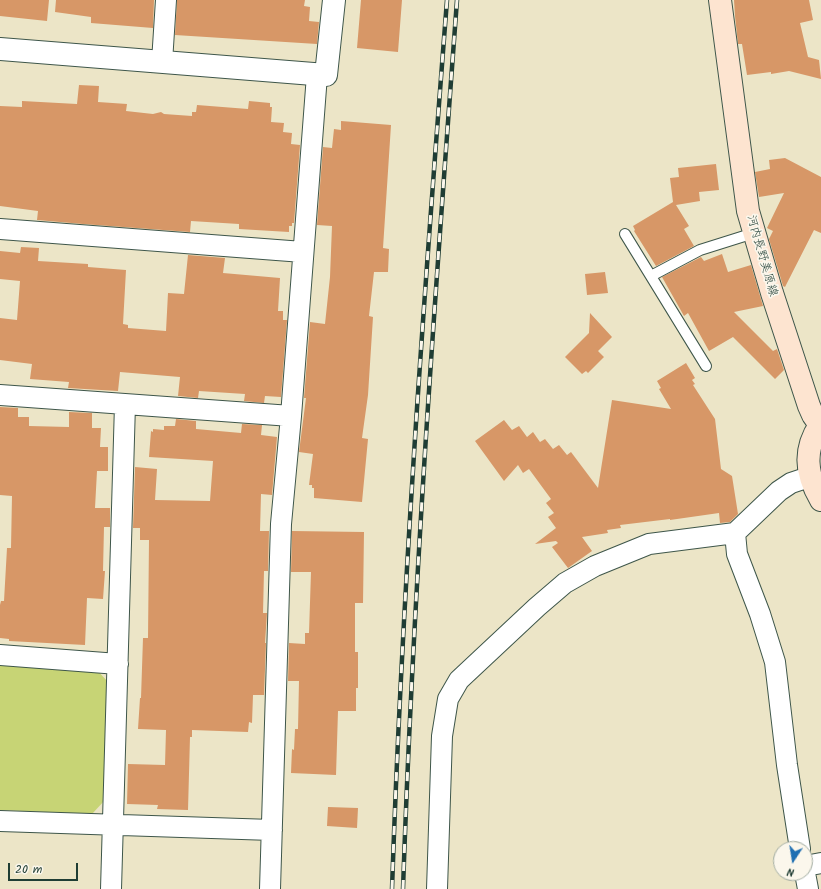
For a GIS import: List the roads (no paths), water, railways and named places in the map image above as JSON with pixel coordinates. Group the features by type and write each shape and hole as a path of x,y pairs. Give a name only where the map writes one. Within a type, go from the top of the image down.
{"main road":[{"name":"河内長野美原線","path":"720,0 748,211 772,293 809,406 813,415 820,424 811,443 808,465 809,477 821,500"}],"street":[{"path":"162,62 166,0"},
{"path":"0,49 326,75 334,0"},
{"path":"270,889 281,524 291,416 317,75"},
{"path":"0,229 303,252"},
{"path":"0,395 291,416"},
{"path":"111,889 125,404"},
{"path":"437,889 442,736 448,699 459,680 565,583 595,566 648,544 735,533 779,491 791,483 809,477"},
{"path":"735,533 737,554 760,614 775,662 787,765 799,841"},
{"path":"0,655 118,664"},
{"path":"0,821 272,830"}],"lane":[{"path":"651,276 700,250 754,232"},
{"path":"625,234 706,366"}],"railway":[{"path":"392,889 396,778 408,555 422,333 447,0"},
{"path":"403,889 407,778 419,555 457,0"}]}
